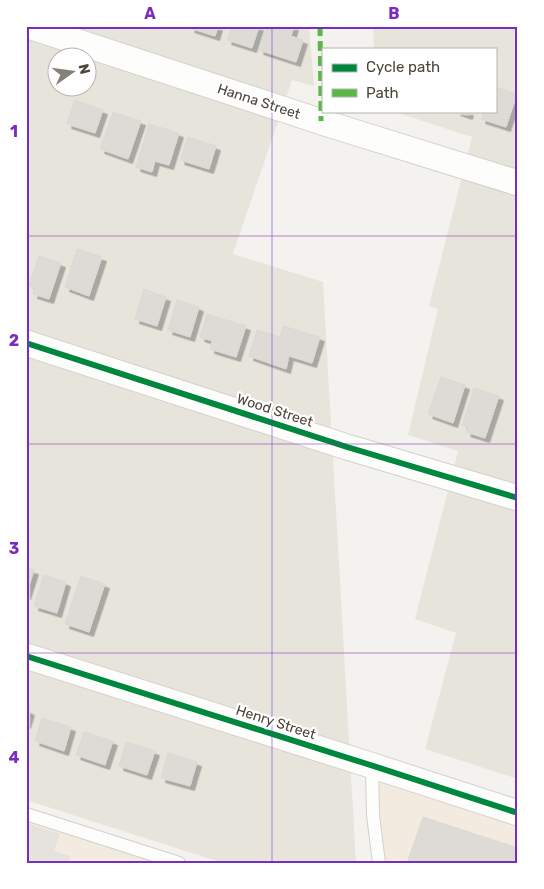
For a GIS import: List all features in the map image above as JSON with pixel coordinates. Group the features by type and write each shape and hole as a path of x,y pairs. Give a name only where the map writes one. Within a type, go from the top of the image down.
{"street":[{"name":"Hanna Street","path":"29,26 328,124 518,183"},
{"name":"Wood Street","path":"26,342 347,446 518,498"},
{"name":"Henry Street","path":"26,656 518,813"}],"lane":[{"path":"372,765 373,815 378,863"},
{"path":"26,814 179,863"}],"shaded area":[{"path":"26,26 309,26 314,86 292,80 233,254 323,282 356,863 223,863 26,800"},
{"path":"373,26 518,26 518,779 425,749 456,633 415,619 458,451 408,435 438,309 429,306 472,137 395,112 496,112 496,48 374,48"},
{"path":"372,765 518,813 518,863 379,863"},
{"path":"26,814 179,863 26,863"},
{"path":"26,823 60,834 54,851 70,856 68,863 26,863"}],"building":[{"path":"191,26 218,26 215,36 190,28"},
{"path":"232,26 259,26 252,48 227,40"},
{"path":"267,26 294,26 291,36 303,40 296,62 259,50"},
{"path":"496,87 517,94 506,127 481,119 484,112 496,112"},
{"path":"75,100 103,110 95,133 67,124"},
{"path":"113,112 141,121 128,159 100,149"},
{"path":"149,124 179,133 169,165 155,161 152,172 136,167"},
{"path":"188,137 216,146 209,169 180,160"},
{"path":"77,249 102,257 89,296 65,287"},
{"path":"39,256 61,263 49,299 33,294 35,287 29,286"},
{"path":"144,289 166,297 157,326 135,319"},
{"path":"177,300 199,307 190,337 168,330"},
{"path":"207,314 246,326 236,357 210,349 212,341 200,337"},
{"path":"283,326 320,337 312,363 289,356 286,369 249,356 257,330 280,337"},
{"path":"441,377 465,385 453,423 428,414"},
{"path":"474,388 499,396 485,438 466,432 468,427 462,425"},
{"path":"26,568 34,570 26,595"},
{"path":"44,575 66,582 57,613 34,606"},
{"path":"81,576 105,584 89,632 65,624"},
{"path":"26,709 30,711 26,724"},
{"path":"42,718 71,727 64,751 35,741"},
{"path":"84,732 113,741 105,765 76,755"},
{"path":"126,742 155,751 147,775 119,766"},
{"path":"168,753 197,762 190,786 161,778"},
{"path":"423,817 518,848 518,863 407,863"}],"marked path":[{"path":"320,26 321,121"}],"cycle path":[{"path":"26,343 347,447 518,498"},
{"path":"26,656 518,813"}]}
